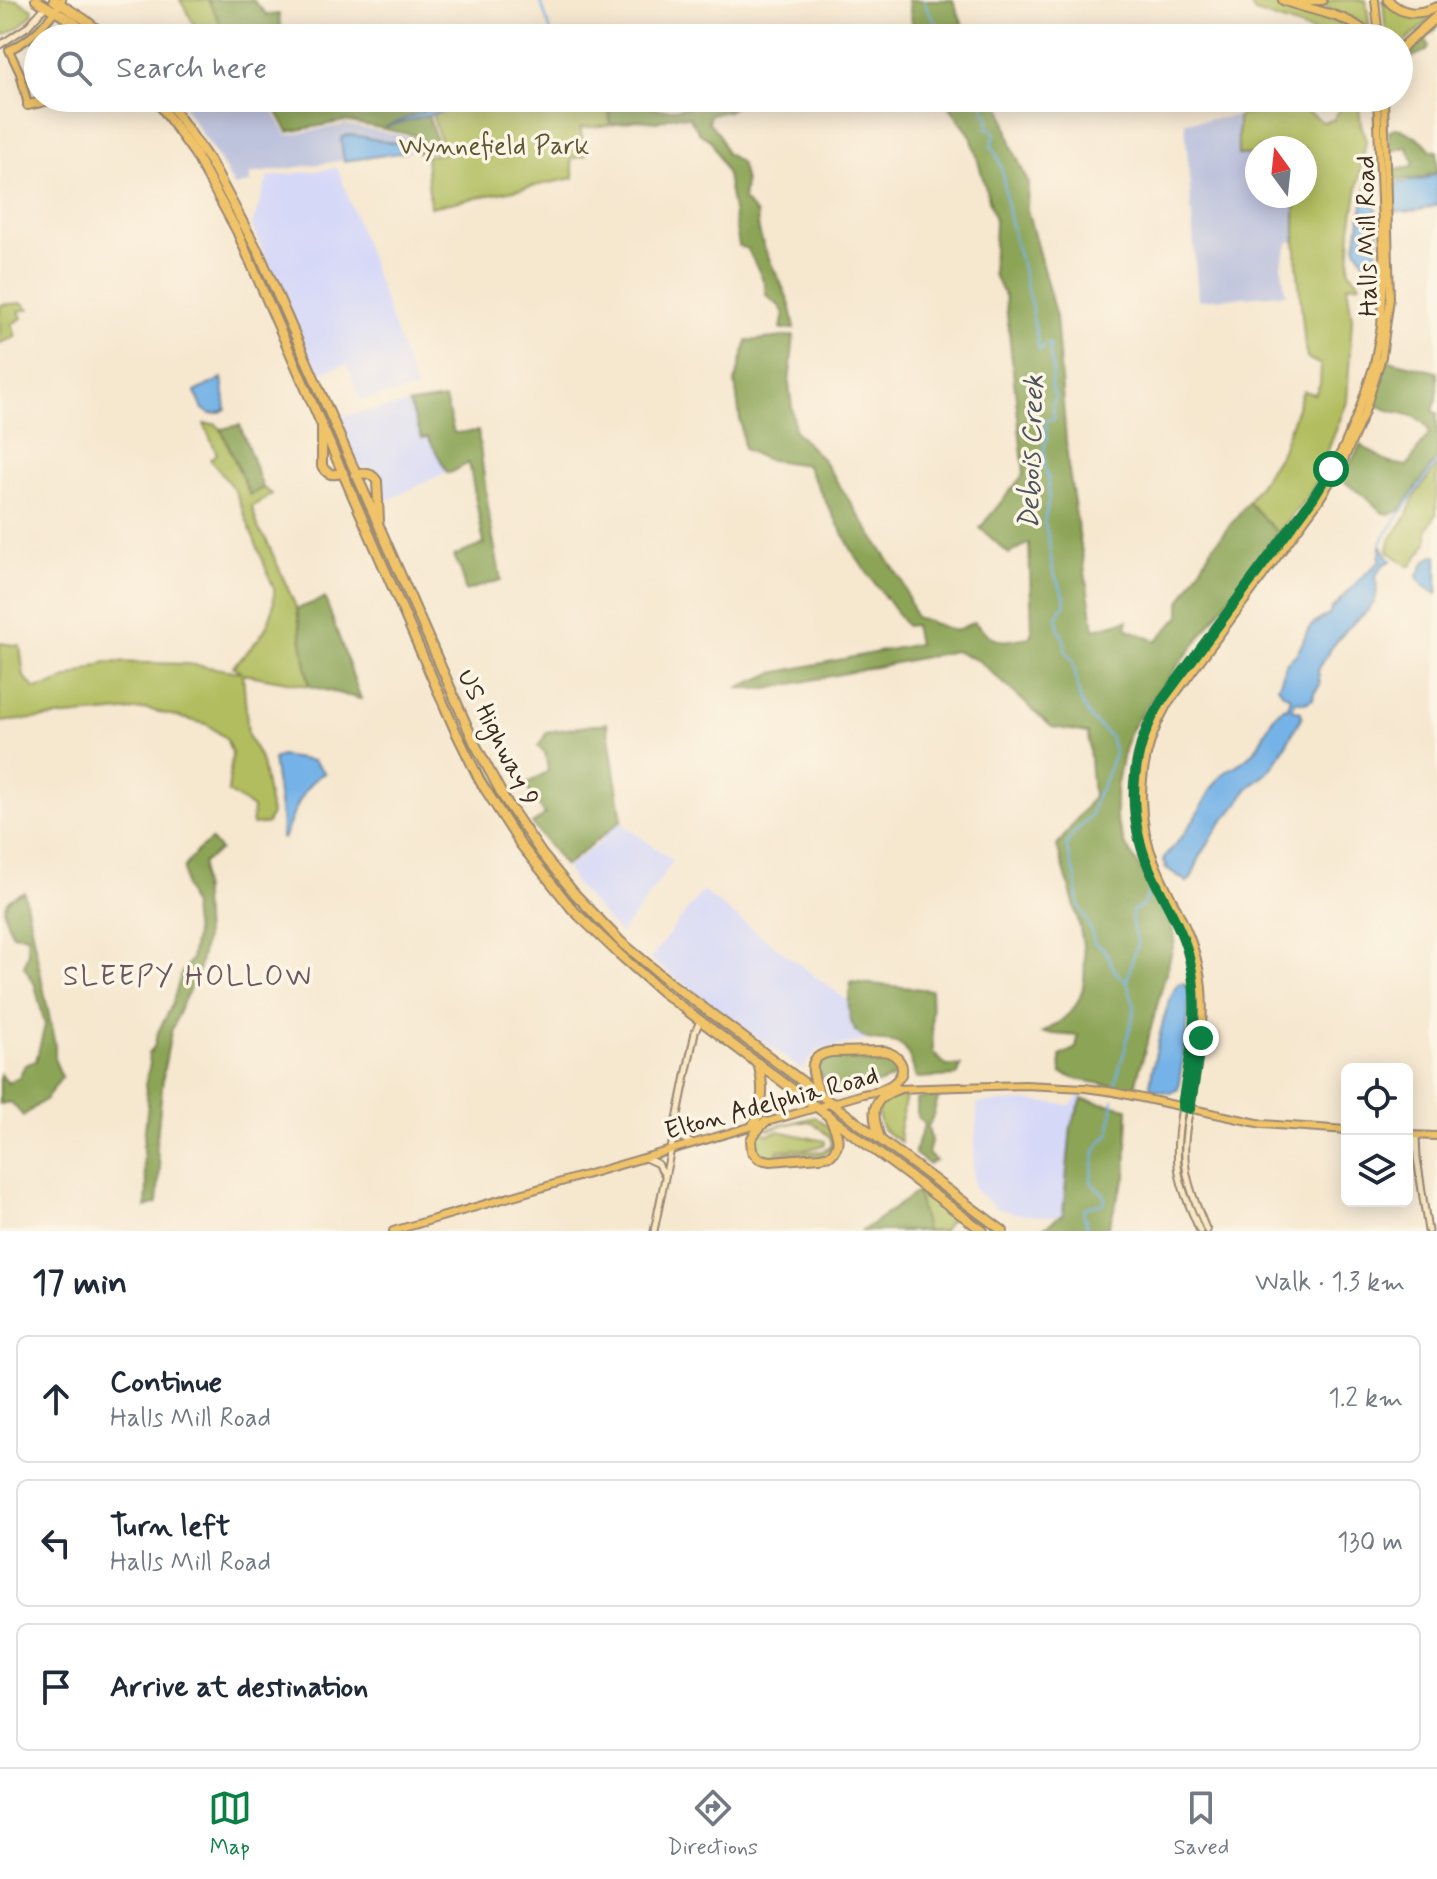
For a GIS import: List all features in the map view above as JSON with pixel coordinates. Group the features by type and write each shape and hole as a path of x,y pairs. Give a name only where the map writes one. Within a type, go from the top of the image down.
{"highway":[{"path":"36,0 54,3 86,24"},
{"path":"1283,0 1355,24"},
{"path":"1302,0 1322,0"},
{"path":"1388,0 1406,12 1419,13 1437,7"},
{"path":"54,3 76,24"},
{"path":"1413,37 1437,16"},
{"name":"US Highway 9","path":"165,112 195,154 245,247 480,781 536,865 582,919 650,983 983,1231"},
{"name":"US Highway 9","path":"176,112 211,163 251,236 483,759 522,826 550,864 586,906 641,960 1003,1231"},
{"path":"322,423 322,466 330,474 336,475 347,467 348,457"},
{"path":"351,490 356,475 371,475 377,481 380,528"},
{"path":"819,1093 812,1066 816,1058 831,1052 884,1051 898,1057 901,1076 879,1091"},
{"path":"753,1125 760,1110 763,1088 757,1062"},
{"path":"881,1139 874,1119 875,1108 881,1097 898,1089"},
{"path":"765,1122 751,1140 752,1151 759,1159 820,1157 831,1155 837,1145 838,1137 828,1114"}],"main road":[{"path":"1375,0 1378,24"},
{"path":"30,24 54,3"},
{"path":"40,24 54,3"},
{"path":"0,45 24,29"},
{"path":"0,54 24,41"},
{"path":"9,50 24,89"},
{"name":"Halls Mill Road","path":"1186,1108 1194,1028 1190,960 1160,883 1139,840 1134,806 1135,768 1153,714 1313,498 1343,448 1365,393 1379,337 1384,297 1378,112"},
{"name":"Halls Mill Road","path":"1156,874 1142,805 1144,764 1155,728 1181,686 1318,502 1351,445 1365,412 1383,349 1390,298 1385,112"},
{"path":"1383,236 1390,260"},
{"path":"654,1231 695,1032 701,1020"},
{"name":"Elton Adelphia Road","path":"393,1231 832,1102 879,1091 987,1086 1076,1087 1114,1092 1262,1124 1341,1130"},
{"path":"1186,1108 1177,1137 1177,1168 1182,1189 1200,1231"},
{"path":"1186,1108 1184,1167 1207,1231"},
{"path":"675,1126 682,1138 691,1143"},
{"path":"1413,1136 1437,1136"},
{"path":"1416,1136 1428,1231"},
{"path":"644,1157 658,1164 665,1175"}],"shaded area":[{"path":"187,112 273,112 287,135 345,125 412,137 416,150 250,174 250,183 234,186"},
{"path":"1238,116 1238,155 1245,155 1245,208 1295,208 1295,241 1289,242 1281,265 1286,294 1198,300 1185,122"},
{"path":"338,168 416,390 360,400 347,364 318,373 252,226 268,177"},
{"path":"409,404 422,438 428,436 447,472 384,502 378,474 372,468 359,467 340,416"},
{"path":"618,820 673,861 620,934 575,884 566,868 603,840 604,830"},
{"path":"702,891 847,1000 855,1030 870,1040 818,1050 802,1070 650,959"},
{"path":"1083,1092 1071,1126 1063,1214 1052,1217 1017,1214 996,1208 974,1189 978,1103 1024,1101 1071,1105"}],"green space":[{"path":"0,0 17,0 32,9 33,14 5,35 0,28"},
{"path":"180,0 208,0 220,24 194,24"},
{"path":"208,0 253,0 267,15 279,14 280,24 220,24"},
{"path":"908,0 953,0 962,24 912,24"},
{"path":"1247,0 1276,0 1284,6 1345,24 1291,24 1255,12"},
{"path":"1334,0 1366,0 1369,24 1363,24 1316,4"},
{"path":"1383,0 1408,17 1437,10 1413,35 1413,24 1385,24"},
{"path":"1437,19 1437,28 1426,38 1429,47 1426,51 1413,57 1413,41"},
{"path":"277,112 427,112 439,150 418,153 414,135 345,121 288,132"},
{"name":"Wynnefield Park","path":"432,112 609,112 610,125 580,128 586,155 571,159 574,178 430,207 426,156 444,153"},
{"path":"609,112 722,112 711,114 708,121 719,134 726,153 741,163 745,183 743,200 757,214 763,245 788,300 794,329 781,329 784,313 766,295 762,277 748,249 739,246 727,175 711,140 700,134 689,117 674,116 657,122 637,120 610,125"},
{"path":"953,112 1003,112 1012,147 1028,182 1027,209 1056,317 1068,465 1094,629 1128,620 1126,628 1156,641 1180,616 1180,602 1212,548 1248,502 1278,533 1145,708 1130,731 1122,757 1116,788 1116,819 1125,845 1169,914 1175,940 1134,1090 1076,1079 1061,1073 1060,1056 1076,1048 1078,1036 1042,1033 1069,1014 1083,989 1085,970 1080,927 1057,846 1093,797 1088,733 1052,727 979,661 955,651 767,689 737,688 773,673 918,644 914,625 906,626 855,556 806,465 765,459 744,449 735,382 747,341 794,336 789,384 795,431 822,459 902,581 915,617 955,631 974,622 999,640 1030,637 1029,543 1009,554 980,528 1024,474 1005,296 993,274 995,221 971,136"},
{"path":"1266,112 1308,112 1323,122 1333,120 1338,112 1360,112 1366,140 1351,228 1349,271 1360,284 1347,285 1352,318 1347,402 1312,491 1278,533 1248,502 1281,452 1303,391 1315,394 1320,384 1321,365 1307,358 1305,347 1295,241 1295,208 1317,208 1317,136 1245,136 1245,155 1238,155 1238,116"},
{"path":"1401,129 1437,151 1437,171 1422,178 1393,179 1395,170 1411,167 1414,162 1407,147 1389,152 1389,131"},
{"path":"22,303 29,309 19,311 22,318 12,324 16,337 0,343 0,305"},
{"path":"1388,360 1437,372 1437,399 1433,411 1437,413 1437,458 1400,511 1390,514 1383,513 1344,482 1360,445 1390,463 1407,466 1429,433 1419,419 1385,409 1372,399"},
{"path":"445,399 454,433 478,431 501,580 465,591 454,556 484,544 469,463 447,472 428,437 422,438 409,404"},
{"path":"204,424 216,424 221,429 249,494 263,488 272,494 252,507 259,530 266,539 297,609 309,686 243,674 248,735 262,762 271,814 267,824 252,825 253,808 228,792 232,754 226,738 206,724 147,709 0,722 0,643 20,646 24,677 35,689 106,662 188,664 241,672 233,666 257,641 268,623 274,589 235,491 210,459 217,454"},
{"path":"240,425 263,488 250,495 221,429"},
{"path":"1437,465 1436,515 1427,529 1427,543 1408,566 1389,552 1391,538"},
{"path":"325,598 361,699 309,686 297,609"},
{"path":"607,723 622,820 565,866 532,824 545,815 525,785 548,771 545,752 538,747 547,732"},
{"path":"211,840 220,850 203,863 205,940 198,973 171,1032 156,1147 160,1166 157,1203 146,1207 143,1147 148,1103 145,1085 150,1063 148,1054 172,1005 181,974 191,959 195,936 184,868 197,851"},
{"path":"24,892 55,1045 55,1061 62,1077 46,1099 23,1116 11,1102 0,1104 0,1074 8,1083 19,1077 25,1065 36,1061 45,1025 35,985 24,966 28,951 27,936 13,934 4,913 10,898"},
{"path":"851,982 931,990 933,1053 947,1066 961,1066 957,1076 916,1078 901,1045 873,1040 857,1032 850,1017"},
{"path":"888,1054 898,1070 893,1078 846,1090 826,1084 816,1066 817,1061 827,1055"},
{"path":"940,1095 928,1126 931,1142 928,1154 936,1161 929,1164 915,1154 924,1123 917,1117 917,1099"},
{"path":"906,1096 899,1131 901,1142 883,1128 877,1106 887,1099"},
{"path":"1082,1099 1128,1108 1126,1178 1107,1231 1043,1231 1063,1214 1071,1126"},
{"path":"815,1117 830,1129 835,1138 831,1149 825,1154 773,1157 757,1151 754,1140 763,1130 767,1135 779,1131 825,1141 825,1145 778,1150 777,1153 823,1151 832,1145 830,1137 812,1122 796,1122 767,1129"},
{"path":"917,1192 952,1217 943,1231 926,1231"},
{"path":"917,1192 926,1231 862,1231"}],"water":[{"path":"421,112 441,112 385,127"},
{"path":"348,135 404,143 406,152 344,161 341,140"},
{"path":"1437,173 1437,205 1416,211 1395,211 1394,184 1425,179"},
{"path":"1368,179 1372,179 1379,233 1374,262 1364,276 1365,263 1355,246"},
{"path":"222,378 226,409 210,414 203,409 195,392"},
{"path":"1381,545 1391,561 1384,564 1376,575 1375,601 1332,647 1318,670 1320,685 1313,699 1305,703 1296,701 1292,709 1301,712 1302,716 1275,764 1247,789 1220,824 1187,882 1165,867 1164,858 1195,818 1221,776 1252,754 1272,719 1288,707 1291,698 1278,686 1287,662 1297,653 1310,627 1329,615 1332,608 1379,562"},
{"path":"1437,556 1437,594 1417,577 1425,562"},
{"path":"281,756 313,761 325,773 304,792 283,839 273,759"},
{"path":"1179,983 1187,985 1189,994 1187,1030 1178,1089 1171,1093 1151,1089 1150,1085 1165,1015"}],"waterway":[{"path":"540,0 548,24"},
{"name":"Debois Creek","path":"924,0 936,24"},
{"name":"Debois Creek","path":"985,112 989,117 987,128 995,133 991,146 1002,170 1009,217 1033,314"},
{"name":"Debois Creek","path":"1033,317 1039,350 1050,344 1053,368 1054,419 1045,420 1044,466 1049,498 1044,523 1053,572 1065,597 1057,617 1059,630 1073,661 1080,700 1091,719 1110,736 1115,754 1096,795 1091,815 1066,846 1076,879 1079,905 1094,943 1105,950 1115,971 1127,983 1135,1007 1115,1084"},
{"path":"1381,545 1437,461"},
{"path":"1127,981 1138,945 1132,923 1133,910 1142,906 1153,885"},
{"name":"Debois Creek","path":"1086,1231 1083,1212 1086,1207 1103,1204 1105,1199 1091,1181 1095,1152 1110,1133 1113,1100"}],"district":[{"name":"SLEEPY HOLLOW","path":"188,975"}],"route":[{"path":"1201,1038 1190,1109 1182,1107 1195,1020 1193,974 1181,932 1153,877 1139,840 1134,817 1135,768 1156,709 1313,498 1331,469"}]}
